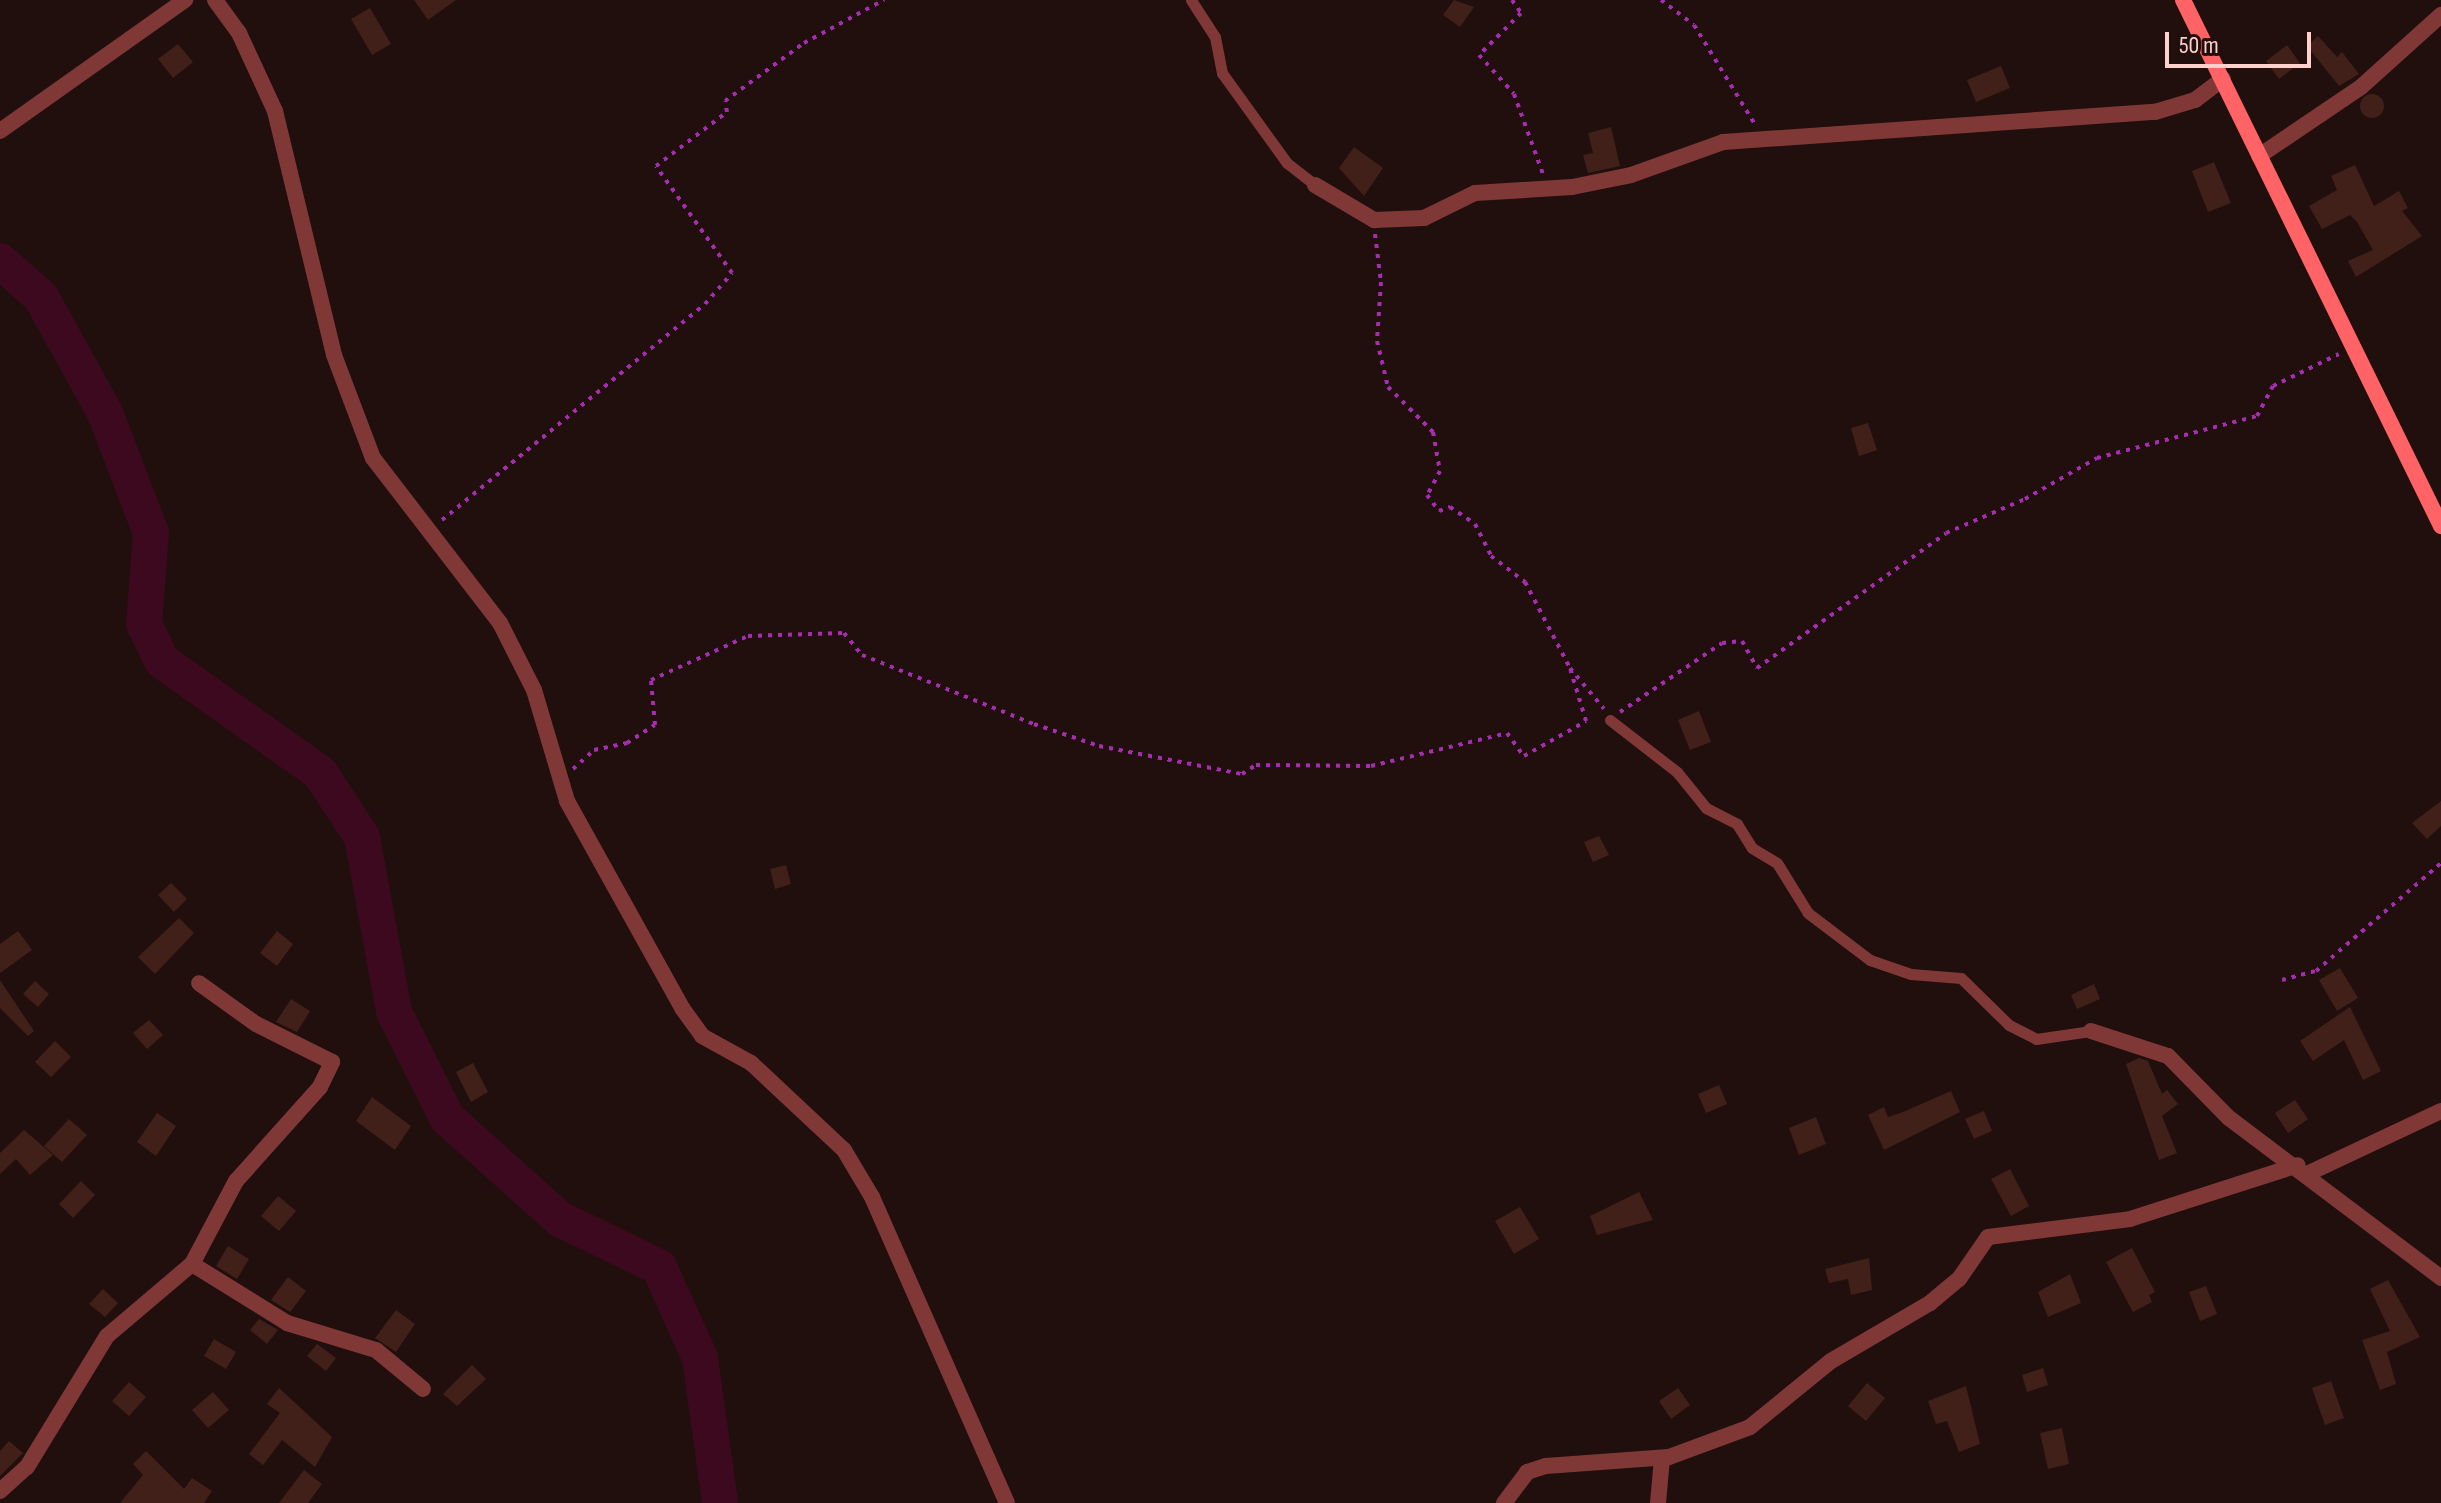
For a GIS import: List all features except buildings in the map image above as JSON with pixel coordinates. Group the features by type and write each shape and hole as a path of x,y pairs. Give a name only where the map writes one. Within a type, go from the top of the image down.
{"street":[{"path":"0,131 185,0"},
{"path":"215,0 239,33 275,111 334,355 373,458 500,623 534,690 575,818 702,1036 751,1063 844,1150 865,1185 1007,1503"},
{"path":"2183,0 2441,526"},
{"path":"2259,156 2361,87 2428,20 2441,15"},
{"path":"1315,185 1374,220 1424,218 1475,193 1547,189 1631,175 1723,142 2155,112 2195,100 2223,79"},
{"path":"0,1491 27,1467 107,1336 192,1264 236,1181 320,1087 332,1062 256,1024 199,983"},
{"path":"2091,1031 2168,1056 2229,1118 2302,1170 2441,1278"},
{"path":"1504,1503 1527,1472 1546,1466 1662,1458 1721,1443 1775,1412 1831,1361 1921,1310 1959,1279 1988,1237 2130,1219 2302,1170 2441,1111"},
{"path":"192,1264 287,1323 376,1350 423,1389"},
{"path":"1658,1503 1662,1458"}],"lane":[{"path":"1191,0 1215,37 1222,73 1287,163 1315,185"},
{"path":"1610,720 1677,772 1706,808 1737,824 1752,848 1777,863 1808,913 1870,960 1911,974 1961,978 2009,1025 2036,1039 2091,1031"}],"path":[{"path":"432,531 705,304 732,273 656,166 727,112 725,101 781,60 884,0"},
{"path":"1512,0 1521,13 1479,55 1514,94 1533,134 1547,189"},
{"path":"1661,0 1694,25 1762,140"},
{"path":"562,779 594,750 627,743 655,725 651,680 748,636 844,633 862,655 1034,724 1099,746 1242,774 1256,765 1371,766 1507,733 1524,756 1586,721 1570,668 1525,582 1491,556 1475,524 1450,507 1439,511 1427,495 1440,471 1433,432 1388,387 1377,341 1381,282 1374,220"},
{"path":"1570,668 1596,693 1610,720 1722,643 1742,641 1757,668 1946,533 2025,499 2097,458 2257,416 2273,386 2353,347"},
{"path":"2282,980 2316,971 2441,863"}],"waterway":[{"path":"0,261 41,297 105,413 151,533 144,624 162,661 320,773 362,837 394,1012 447,1118 560,1219 659,1267 700,1358 720,1503"}]}
